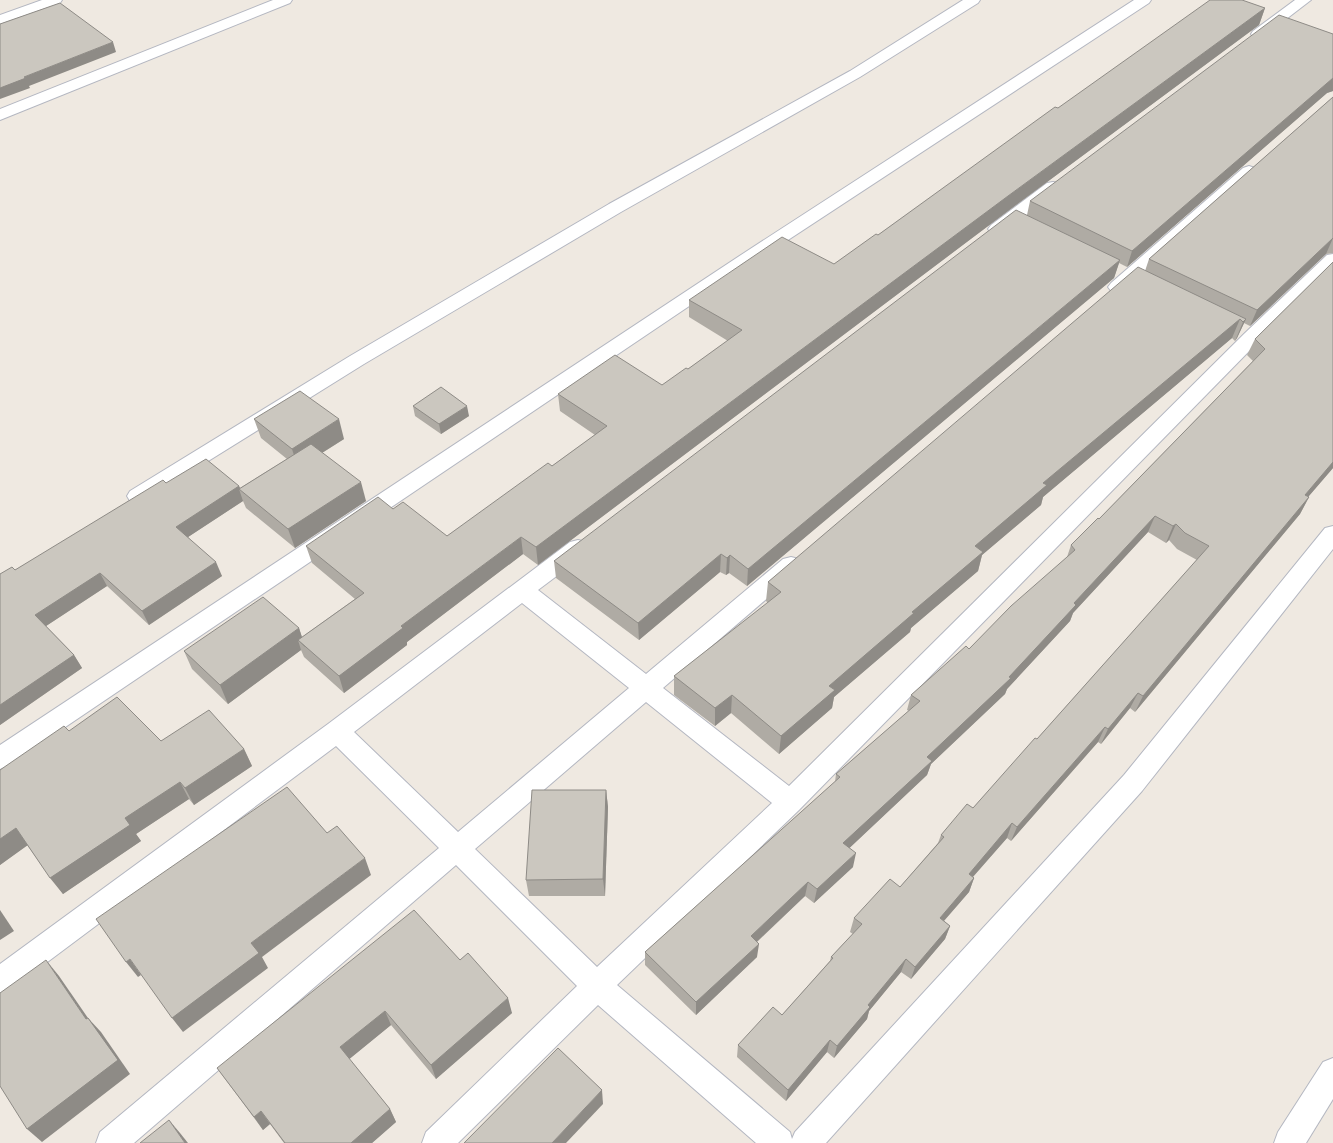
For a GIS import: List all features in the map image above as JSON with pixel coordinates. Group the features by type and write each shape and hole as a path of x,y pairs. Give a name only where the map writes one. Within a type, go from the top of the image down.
{"street":[{"path":"0,20 55,0"},
{"path":"0,115 286,0"},
{"path":"121,506 357,360 615,208 855,74 973,0"},
{"path":"0,758 750,257 1144,0"},
{"path":"1240,48 1304,0"},
{"path":"1100,302 1267,155"},
{"path":"980,243 1018,222 1069,176"},
{"path":"437,1143 597,986 790,802 1245,334 1333,259"},
{"path":"806,1143 1133,783 1333,534"},
{"path":"0,981 337,731 592,537"},
{"path":"111,1143 803,554"},
{"path":"522,590 790,802"},
{"path":"337,731 597,986 779,1143"},
{"path":"1289,1143 1333,1072"}],"building":[{"path":"1210,0 1242,0 1265,8 1008,196 536,547 521,537 401,626 403,628 339,676 298,640 364,593 306,546 378,497 393,509 403,502 447,536 548,463 552,466 607,426 558,394 615,355 662,385 686,368 688,369 742,330 689,300 782,237 834,264 876,234 878,235 1055,107 1058,108"},
{"path":"60,3 113,42 0,88 0,24"},
{"path":"1279,15 1333,34 1333,78 1132,251 1030,201"},
{"path":"1333,97 1333,238 1257,310 1149,259"},
{"path":"1016,210 1120,260 748,569 730,555 727,558 721,554 638,623 554,561"},
{"path":"1333,262 1333,462 1305,495 1309,497 1143,696 1138,693 1108,729 1105,727 1017,827 1012,823 969,874 974,878 940,918 950,926 915,967 906,959 868,1005 870,1007 837,1046 830,1040 788,1090 738,1045 773,1007 782,1015 833,958 831,957 862,924 854,918 890,879 900,887 944,837 941,835 967,804 973,808 1035,738 1037,739 1209,546 1185,533 1176,524 1173,526 1155,516 1074,603 1076,605 1009,677 1011,678 927,757 932,761 843,843 856,853 817,889 808,882 751,936 759,944 696,1002 645,952 840,777 836,774 920,701 911,695 966,646 969,649 1011,606 1075,550 1071,545 1098,518 1099,519 1265,349 1255,339"},
{"path":"1138,267 1246,319 1243,322 1240,319 1043,483 1047,485 975,546 983,552 912,612 914,613 829,686 835,690 781,736 732,695 715,708 674,676 781,592 768,582"},
{"path":"441,387 467,406 439,424 413,406"},
{"path":"300,391 339,419 292,449 254,419"},
{"path":"311,444 361,482 288,529 239,489"},
{"path":"206,459 239,486 176,527 216,562 142,611 100,573 35,615 74,655 0,705 0,574 12,567 15,570 163,480 166,483"},
{"path":"263,597 299,628 220,685 184,651"},
{"path":"117,697 161,741 209,710 244,749 185,788 180,782 125,818 130,825 50,878 16,828 0,839 0,770 64,726 69,731"},
{"path":"287,787 327,833 337,826 365,858 251,943 259,953 172,1018 130,959 126,962 96,919"},
{"path":"532,790 606,790 603,879 526,880"},
{"path":"414,910 460,960 468,953 508,998 431,1065 385,1011 340,1047 390,1109 351,1143 285,1143 261,1111 254,1117 217,1068"},
{"path":"46,960 86,1019 88,1018 118,1060 27,1129 0,1086 0,993"},
{"path":"558,1048 602,1090 552,1143 464,1143"},
{"path":"169,1120 185,1143 140,1143"}]}
